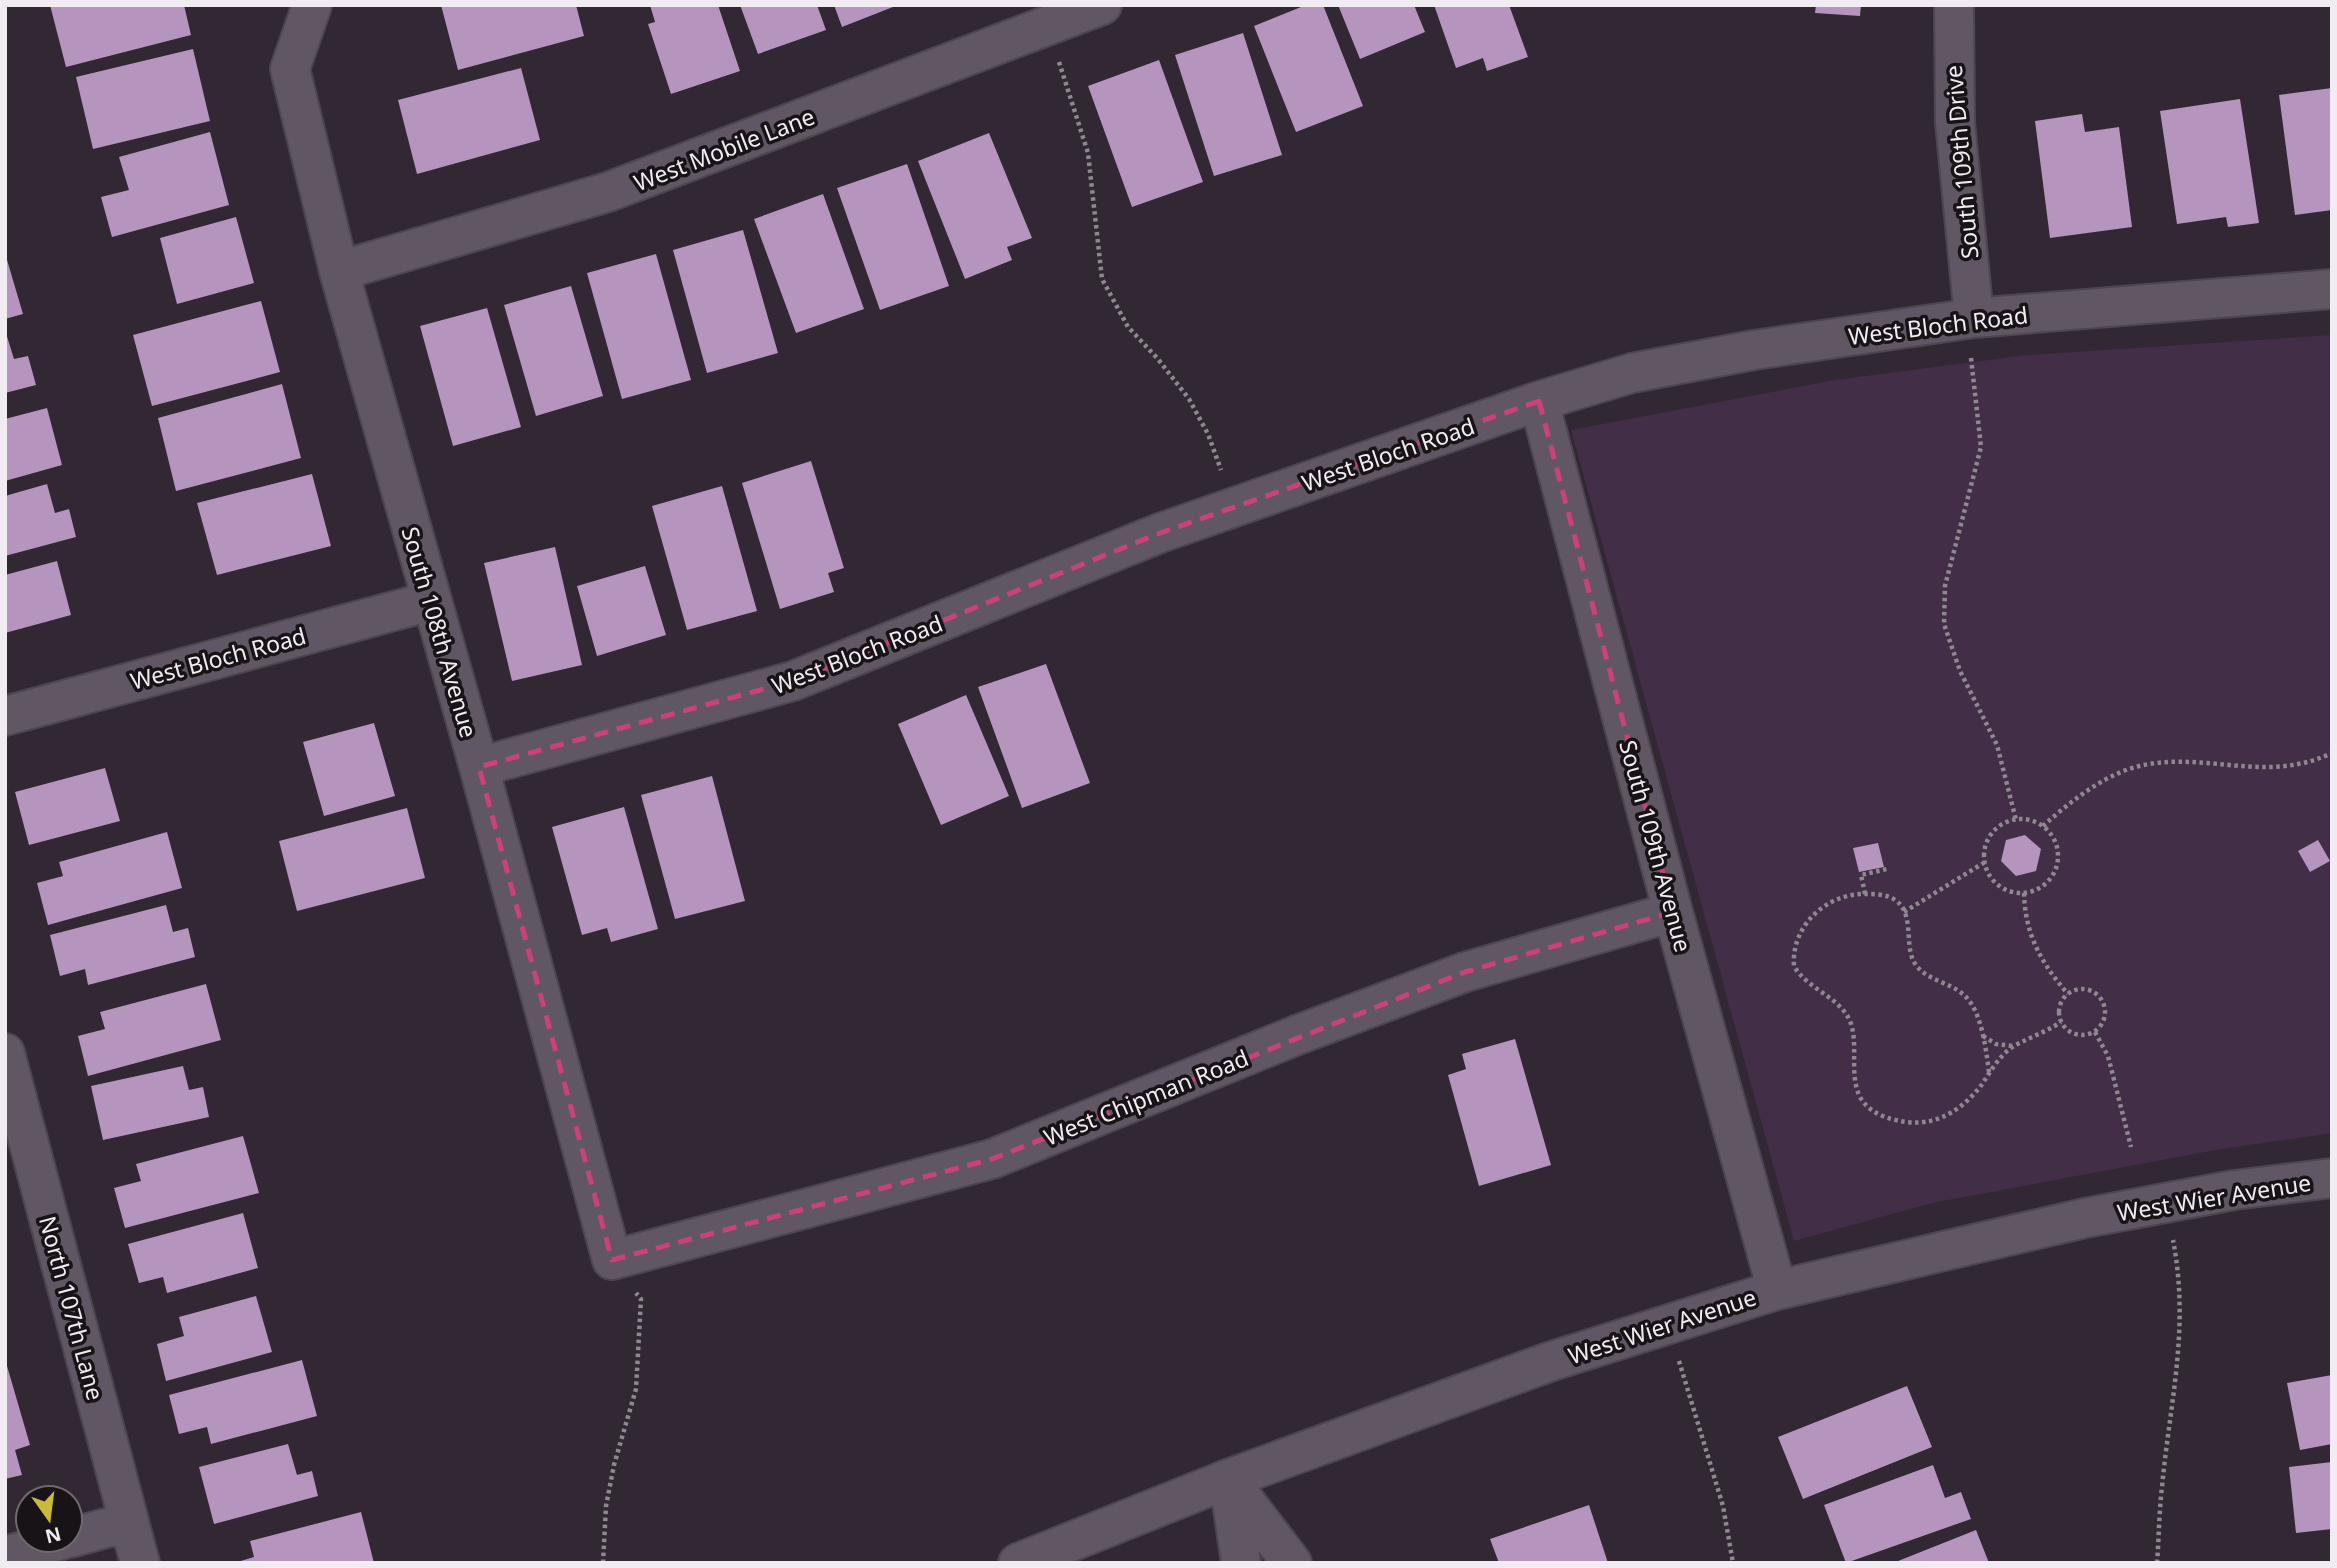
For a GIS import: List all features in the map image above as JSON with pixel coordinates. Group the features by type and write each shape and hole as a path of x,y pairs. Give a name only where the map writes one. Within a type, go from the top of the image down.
{"street":[{"name":"South 108th Avenue","path":"312,5 290,69 339,271 479,767 612,1260"},
{"name":"West Mobile Lane","path":"339,271 608,192 1102,5"},
{"name":"South 109th Drive","path":"1954,5 1955,122 1974,318"},
{"name":"West Bloch Road","path":"479,767 793,681 1160,533 1539,401 1632,373 1754,350 1974,318 2332,289"},
{"name":"South 109th Avenue","path":"1539,401 1673,912 1777,1290"},
{"name":"West Bloch Road","path":"5,716 431,601"},
{"name":"West Chipman Road","path":"612,1260 992,1159 1297,1035 1465,972 1673,912"},
{"name":"North 107th Lane","path":"5,1053 140,1563"},
{"name":"West Wier Avenue","path":"1018,1563 1228,1479 1552,1361 1777,1290 2085,1218 2332,1178"},
{"path":"1228,1479 1241,1563"},
{"path":"1228,1479 1292,1563"},
{"path":"84,1534 128,1522"}],"path":[{"path":"1047,27 1082,125 1088,153 1102,279 1128,327 1158,359 1189,399 1208,434 1234,508"},
{"path":"1958,356 1971,354 1981,447 1944,586 1944,624 1960,671 1997,745 2017,820"},
{"path":"2043,826 2097,785 2144,765 2291,767 2332,753"},
{"path":"2017,820 2034,821 2043,826 2057,844 2057,866 2044,885 2024,893 2003,888 1994,881 1985,862 1985,852 1993,832 2001,825 2017,820"},
{"path":"1904,912 1985,862"},
{"path":"1866,894 1861,875 1886,869"},
{"path":"2024,893 2026,923 2034,946 2068,994"},
{"path":"1989,1072 1975,1010 1964,995 1918,970 1911,956 1904,912 1894,898 1866,894 1840,897 1823,904 1802,932 1794,960 1798,974 1846,1013 1850,1022 1855,1081 1865,1104 1888,1118 1916,1125 1927,1124 1952,1112 1970,1098 1989,1072 2014,1046 2037,1037 2061,1022"},
{"path":"2081,989 2101,999 2105,1012 2104,1020 2095,1031 2088,1035 2072,1033 2061,1022 2060,1007 2068,994 2081,989"},
{"path":"2095,1031 2108,1056 2131,1147"},
{"path":"1982,1035 1996,1044 2014,1046"},
{"path":"2157,1563 2162,1486 2180,1360 2182,1307 2167,1203"},
{"path":"603,1563 606,1506 614,1465 636,1389 641,1299 612,1260"},
{"path":"1667,1325 1723,1506 1733,1563"}],"highlighted area":[{"path":"1539,401 1673,912 1465,972 992,1159 612,1260 479,767 793,681 1160,533"}],"shaded area":[{"path":"2332,335 2332,1133 2221,1149 1932,1203 1794,1241 1571,430 1835,380 2027,355"}],"building":[{"path":"50,5 184,5 191,35 66,67"},
{"path":"441,5 576,5 584,36 458,70"},
{"path":"650,5 718,5 740,71 671,94 648,24 655,22"},
{"path":"740,5 817,5 826,30 758,54"},
{"path":"834,5 898,5 842,27"},
{"path":"1306,5 1323,5 1363,106 1296,132 1254,26"},
{"path":"1338,5 1414,5 1425,32 1360,59"},
{"path":"1434,5 1509,5 1528,57 1487,71 1483,58 1456,68"},
{"path":"1816,5 1861,5 1860,16 1815,13"},
{"path":"1243,33 1282,155 1214,176 1175,55"},
{"path":"193,49 210,121 93,149 76,77"},
{"path":"1159,60 1203,182 1132,207 1088,86"},
{"path":"521,68 540,140 417,174 398,100"},
{"path":"2332,88 2332,210 2295,215 2279,95"},
{"path":"2240,99 2259,223 2228,227 2226,217 2177,224 2160,111"},
{"path":"2082,114 2085,132 2119,127 2132,227 2050,238 2035,121"},
{"path":"210,132 229,205 112,237 101,197 129,190 119,157"},
{"path":"989,133 1032,238 1007,247 1012,260 965,279 918,161"},
{"path":"907,164 949,286 880,310 837,188"},
{"path":"823,194 864,309 796,333 754,219"},
{"path":"236,217 254,283 177,304 160,238"},
{"path":"743,230 778,353 707,373 673,250"},
{"path":"5,253 23,314 5,319"},
{"path":"656,254 691,380 622,399 587,273"},
{"path":"571,286 603,396 536,416 504,305"},
{"path":"261,301 280,372 152,406 133,335"},
{"path":"487,308 521,427 453,446 420,326"},
{"path":"5,330 14,359 28,356 36,385 5,393"},
{"path":"282,384 301,458 176,491 158,418"},
{"path":"47,408 62,465 5,481 5,419"},
{"path":"811,461 844,568 828,573 834,592 780,609 742,483"},
{"path":"312,474 331,546 217,575 197,503"},
{"path":"47,484 55,513 69,509 76,537 5,556 5,496"},
{"path":"722,486 757,611 687,630 652,506"},
{"path":"555,547 582,665 512,681 484,563"},
{"path":"57,561 71,615 5,633 5,575"},
{"path":"645,566 666,635 597,656 577,586"},
{"path":"1046,664 1090,783 1022,808 978,687"},
{"path":"966,695 1009,796 941,825 898,724"},
{"path":"374,723 395,796 324,816 303,742"},
{"path":"105,768 120,821 29,845 15,792"},
{"path":"712,776 745,901 675,919 641,795"},
{"path":"624,807 658,929 611,942 607,928 582,935 552,827"},
{"path":"407,808 425,878 297,911 279,841"},
{"path":"167,832 182,888 48,925 37,883 63,876 59,862"},
{"path":"2025,835 2041,849 2036,871 2016,876 2001,861 2006,840"},
{"path":"2318,840 2330,861 2310,872 2298,851"},
{"path":"1878,843 1884,867 1859,872 1853,848"},
{"path":"166,905 173,932 188,928 195,957 88,985 85,969 60,976 50,935"},
{"path":"206,984 221,1040 88,1076 78,1036 105,1029 100,1012"},
{"path":"1515,1039 1551,1165 1479,1186 1448,1075 1466,1069 1462,1054"},
{"path":"183,1066 189,1090 203,1087 209,1117 103,1140 91,1086"},
{"path":"243,1136 259,1193 125,1228 114,1188 141,1181 136,1164"},
{"path":"243,1213 258,1268 167,1293 163,1277 139,1283 128,1244"},
{"path":"256,1296 272,1352 166,1381 157,1344 184,1336 179,1317"},
{"path":"5,1359 30,1445 15,1450 22,1475 5,1479"},
{"path":"302,1360 317,1416 211,1444 207,1427 179,1434 169,1395"},
{"path":"2332,1375 2332,1444 2300,1450 2287,1383"},
{"path":"1907,1386 1932,1447 1803,1499 1778,1437"},
{"path":"288,1444 297,1475 312,1471 318,1496 214,1524 199,1467"},
{"path":"2332,1462 2332,1529 2296,1533 2289,1467"},
{"path":"1933,1465 1945,1498 1961,1492 1971,1519 1846,1563 1824,1505"},
{"path":"1589,1505 1608,1563 1499,1563 1490,1539"},
{"path":"361,1512 374,1563 234,1563 254,1557 250,1541"},
{"path":"1976,1530 1989,1563 1893,1563"}]}
